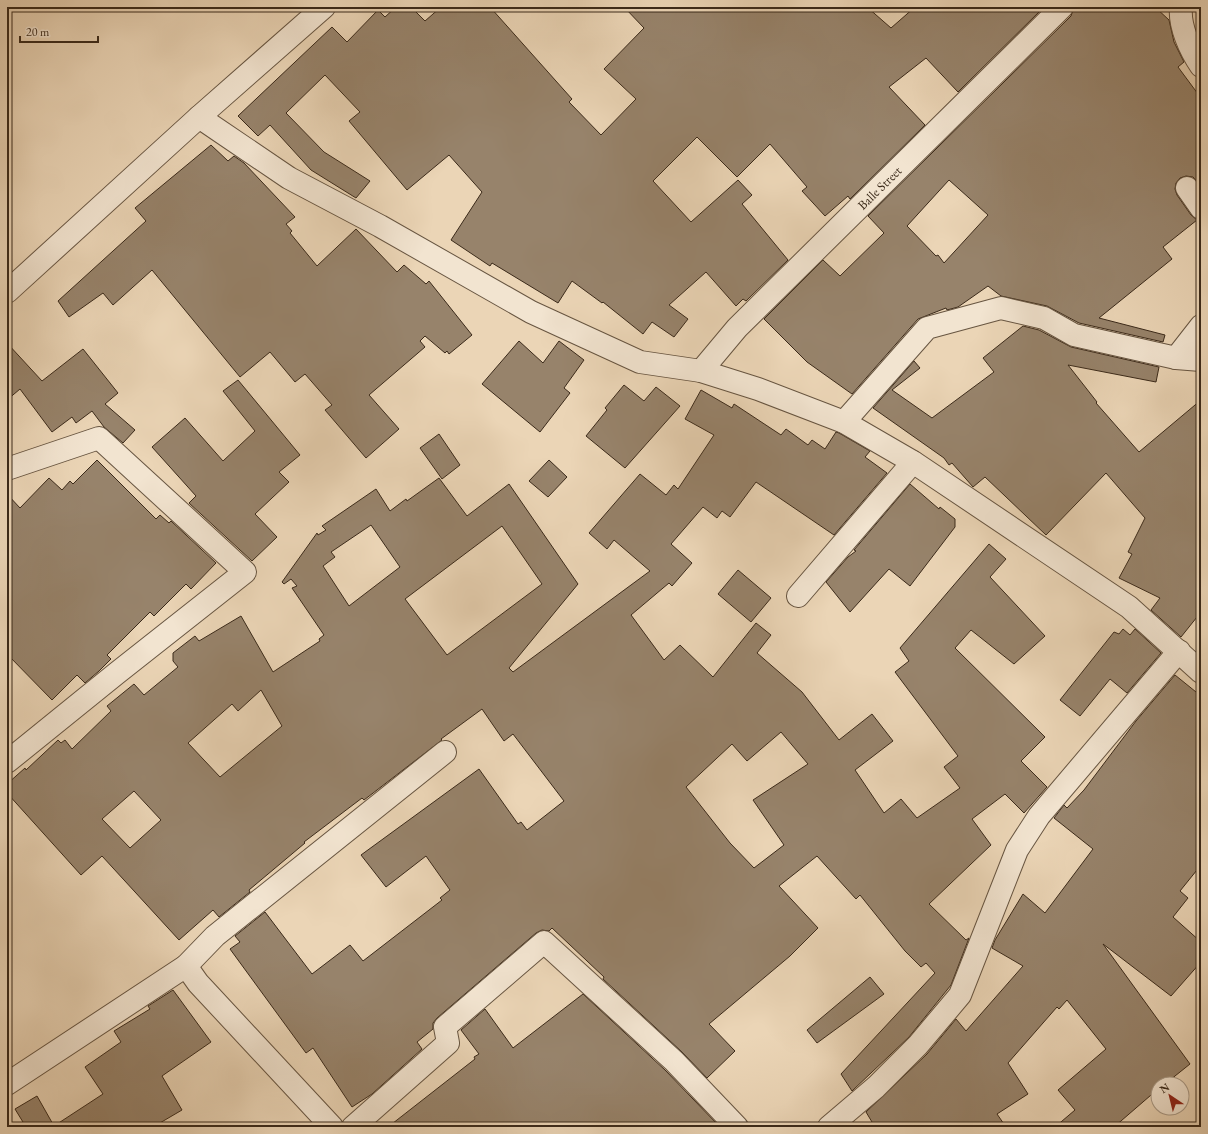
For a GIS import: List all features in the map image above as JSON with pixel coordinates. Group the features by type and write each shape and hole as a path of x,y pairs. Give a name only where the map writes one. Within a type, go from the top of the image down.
{"street":[{"path":"7,292 199,117 324,7"},
{"name":"Balle Street","path":"701,371 737,328 1062,7"},
{"path":"1181,7 1180,17 1194,55 1201,66"},
{"path":"199,117 289,178 380,226 531,312 640,362 701,371 758,389 844,422 913,462 1129,607 1193,659 1039,816 1017,850 960,995 918,1045 876,1086 829,1127"},
{"path":"1187,188 1201,208"},
{"path":"844,422 927,328 1001,308 1044,318 1074,335 1176,358 1201,360"},
{"path":"1176,358 1201,326"},
{"path":"7,469 99,438 245,572 7,762"},
{"path":"798,596 913,462"},
{"path":"7,1084 186,966 215,936 445,752"},
{"path":"353,1127 448,1043 445,1027 544,942 674,1061 737,1127"},
{"path":"186,966 198,983 332,1127"}],"building":[{"path":"396,7 411,7 425,21 441,7 490,7 572,99 569,102 601,135 636,99 604,69 644,28 624,7 867,7 891,28 915,7 1044,7 958,92 926,58 889,87 925,125 850,199 848,196 825,216 802,191 807,187 770,144 737,177 697,137 653,181 691,222 738,180 752,195 742,204 788,260 746,301 743,299 736,306 706,272 669,305 688,319 674,337 652,322 643,334 603,302 602,303 572,281 558,303 492,263 490,266 451,240 482,192 449,155 407,190 349,121 360,112 325,75 286,113 324,152 370,181 356,198 311,170 270,125 258,136 238,116 332,27 347,42 378,10 385,17"},
{"path":"1074,7 1155,7 1169,20 1174,42 1184,62 1178,67 1201,98 1201,186 1193,177 1186,176 1180,178 1176,183 1175,189 1177,195 1191,215 1197,220 1163,247 1172,259 1099,318 1165,335 1163,342 1079,323 1047,306 1001,296 988,286 958,307 947,310 946,308 918,319 852,394 807,362 764,319 823,260 840,276 884,233 868,216 1071,16","holes":["949,180 988,215 944,263 938,255 936,256 907,226"]},
{"path":"211,145 228,161 234,156 244,163 295,217 286,224 292,231 290,233 317,266 356,229 397,272 404,265 426,284 429,281 472,335 449,354 447,351 445,353 425,336 420,341 425,347 369,395 399,429 366,458 325,410 332,405 305,374 295,382 270,352 240,377 152,270 113,305 103,293 69,317 58,301 146,221 135,208"},
{"path":"1023,326 1039,330 1071,347 1159,367 1156,382 1068,365 1097,402 1096,403 1139,452 1201,400 1201,612 1181,637 1151,610 1160,598 1119,578 1132,554 1128,552 1145,518 1106,473 1046,535 985,477 973,487 952,463 949,465 944,458 873,408 914,361 920,368 892,390 932,418 994,372 983,358"},
{"path":"519,341 543,363 559,341 584,360 564,388 570,393 540,432 482,384"},
{"path":"7,343 42,381 83,349 118,393 105,404 135,430 123,443 104,427 92,411 76,423 72,417 52,432 20,389 7,400"},
{"path":"238,380 300,455 279,472 289,482 255,514 277,537 252,561 189,503 196,496 152,447 185,418 223,461 255,431 223,391"},
{"path":"624,385 644,401 656,387 680,406 625,468 586,436 607,410 605,408"},
{"path":"701,390 732,408 734,404 781,435 786,429 808,445 812,440 825,449 836,432 839,433 870,451 865,457 887,473 834,535 756,482 730,517 722,511 717,518 703,507 671,544 692,563 672,586 669,583 631,615 664,660 680,645 713,677 756,623 771,635 757,653 802,692 839,740 872,714 893,741 855,770 884,813 901,799 917,818 960,788 944,767 958,756 895,672 909,661 900,648 989,544 1006,559 990,577 1045,636 1014,664 971,630 955,648 1045,737 1021,761 1047,787 1024,813 1005,794 972,819 991,845 929,904 966,940 969,938 951,985 909,1037 852,1091 841,1074 935,973 926,963 921,967 905,951 860,895 856,899 817,856 779,886 818,928 790,956 709,1024 735,1051 707,1078 682,1052 603,979 604,977 552,928 549,931 542,930 536,933 437,1018 433,1023 433,1029 417,1042 422,1049 372,1094 352,1107 313,1048 306,1053 230,949 240,942 235,936 265,912 312,974 350,945 363,961 442,900 440,898 450,890 426,856 386,887 361,855 479,769 518,824 521,822 527,830 564,801 513,734 504,741 482,709 441,739 442,740 364,800 362,798 304,842 305,843 249,890 250,892 219,917 213,910 179,940 102,856 81,875 7,793 7,784 25,768 26,770 58,740 61,743 65,740 72,749 111,711 107,706 134,684 144,695 178,667 173,661 173,653 195,636 199,641 241,616 273,672 320,641 319,639 324,635 292,588 297,586 291,579 284,584 282,582 317,533 318,535 326,530 322,526 376,489 390,511 406,499 407,501 439,478 467,516 509,484 578,584 509,668 513,672 650,571 614,540 607,549 589,533 640,474 666,495 674,485 678,489 714,435 685,419","holes":["371,525 400,567 349,606 323,566 335,557 331,552","502,526 542,584 447,655 405,599","261,690 282,726 220,777 188,743 232,704 238,711","781,732 808,764 753,800 784,845 754,868 730,843 686,787 732,744 747,761","134,791 161,820 130,848 102,819"]},
{"path":"439,434 460,465 442,479 420,448"},
{"path":"97,460 156,519 160,515 169,523 171,521 216,563 191,589 186,584 154,616 150,612 107,655 111,659 85,683 77,675 52,700 7,654 7,494 20,508 49,478 62,490 70,481 73,484"},
{"path":"549,460 567,477 548,497 529,481"},
{"path":"910,484 939,509 940,507 955,519 955,527 910,586 889,569 850,612 826,582 848,557 856,551 854,550"},
{"path":"738,570 771,598 751,622 718,594"},
{"path":"1123,629 1130,635 1135,629 1161,653 1127,693 1110,679 1080,716 1060,700 1114,632 1119,634"},
{"path":"1175,675 1201,696 1201,865 1180,891 1188,898 1173,917 1201,942 1201,962 1171,996 1103,944 1190,1064 1175,1076 1150,1076 1150,1096 1114,1127 1055,1127 1075,1110 1058,1090 1106,1049 1067,1000 1059,1009 1057,1007 1008,1063 1028,1094 997,1114 1006,1127 875,1127 866,1112 927,1054 956,1019 966,1031 1023,966 992,948 995,940 1023,894 1045,913 1093,849 1054,818 1064,805 1067,808 1084,790 1136,721"},
{"path":"870,977 884,994 817,1043 807,1030"},
{"path":"173,990 211,1042 162,1076 182,1110 153,1127 26,1127 15,1109 37,1096 54,1126 103,1094 85,1067 121,1042 114,1031 150,1009 148,1006"},
{"path":"583,994 665,1070 720,1127 388,1127 475,1059 474,1057 479,1054 461,1030 485,1009 513,1048"}]}
